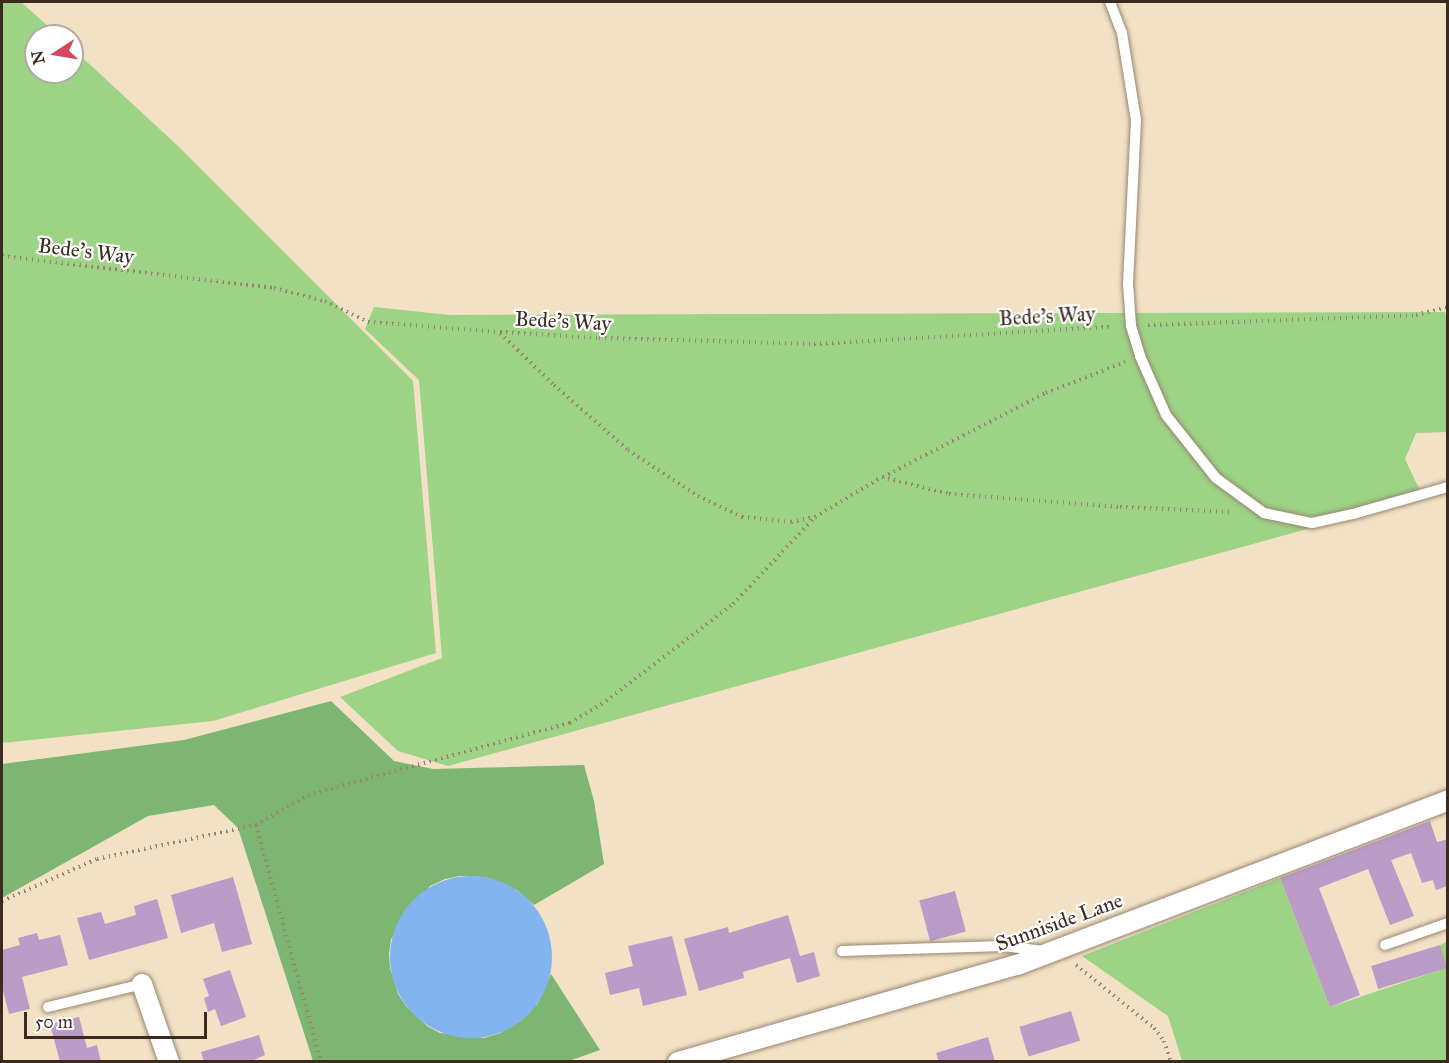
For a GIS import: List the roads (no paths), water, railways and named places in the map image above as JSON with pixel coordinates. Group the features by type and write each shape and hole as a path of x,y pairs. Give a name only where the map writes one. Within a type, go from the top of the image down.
{"street":[{"name":"Sunniside Lane","path":"678,1062 1017,965 1448,800"},
{"path":"142,984 169,1062"}],"lane":[{"path":"1110,2 1122,33 1136,120 1128,283 1131,326 1140,356 1166,415 1216,478 1264,513 1312,523 1448,487"},
{"path":"1385,945 1448,923"},
{"path":"842,951 1003,946 1053,951"},
{"path":"48,1007 142,984"}],"water":[{"path":"471,876 487,877 502,882 516,889 528,900 539,912 546,926 551,941 551,973 546,988 539,1002 528,1014 516,1025 502,1032 487,1037 471,1038 455,1037 440,1032 426,1025 414,1014 403,1002 396,988 391,973 390,957 391,941 396,926 403,912 414,900 426,889 440,882 455,877"}]}
